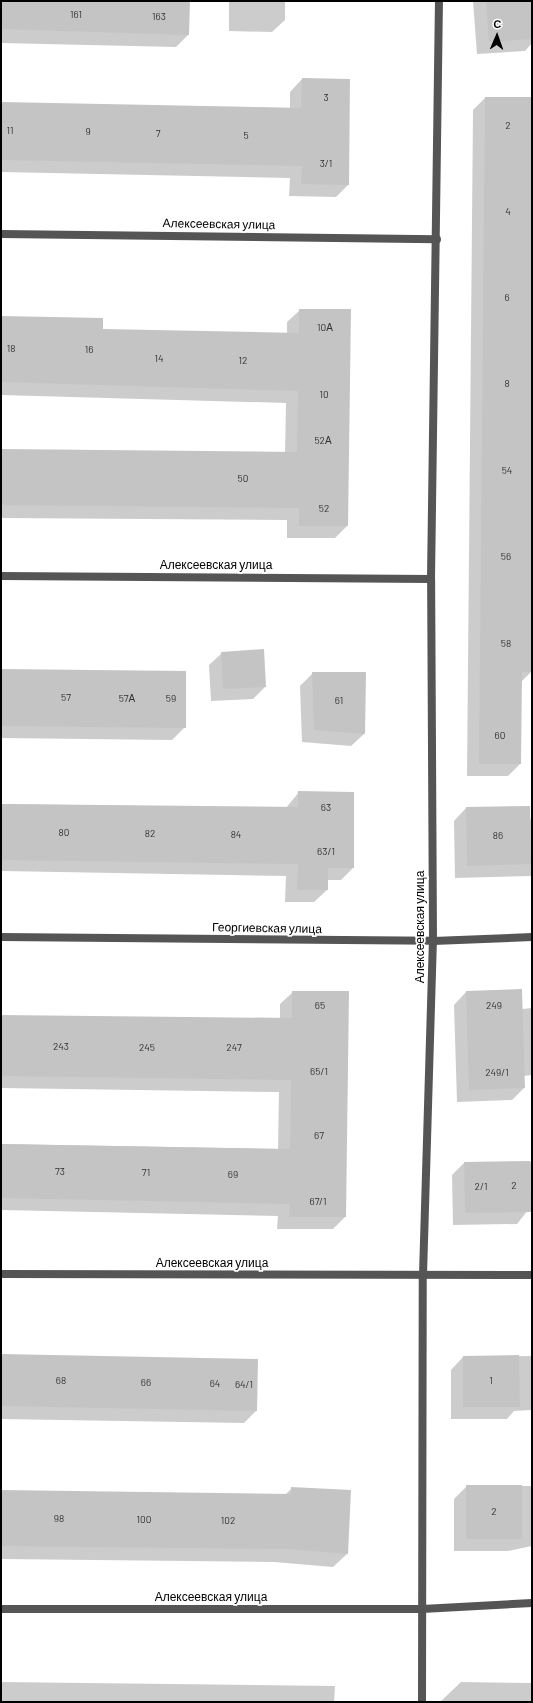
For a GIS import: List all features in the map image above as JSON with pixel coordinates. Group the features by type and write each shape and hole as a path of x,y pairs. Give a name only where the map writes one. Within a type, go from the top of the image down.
{"street":[{"name":"Алексеевская улица","path":"422,1702 423,1275 433,941 431,579 437,239 439,1"},
{"name":"Алексеевская улица","path":"1,234 437,239"},
{"name":"Алексеевская улица","path":"1,576 431,579"},
{"name":"Георгиевская улица","path":"1,937 433,941 532,937"},
{"name":"Алексеевская улица","path":"1,1274 423,1275"},
{"path":"423,1275 532,1275"},
{"path":"422,1609 532,1603"},
{"name":"Алексеевская улица","path":"1,1609 422,1609"}],"building":[{"path":"1,1 190,1 189,35 1,29"},
{"path":"486,1 532,1 532,39 489,42"},
{"path":"302,78 350,79 349,185 301,184 302,166 1,160 1,102 301,108"},
{"path":"485,97 532,97 532,672 522,672 521,764 479,764"},
{"path":"299,309 351,309 348,526 299,526 299,508 1,505 1,449 297,452 298,391 1,382 1,316 103,318 103,329 299,333"},
{"path":"264,649 266,687 223,689 221,652"},
{"path":"1,669 186,671 186,728 1,726"},
{"path":"312,672 366,672 365,734 314,730"},
{"path":"298,791 354,792 354,868 328,868 328,890 297,890 298,864 1,860 1,804 298,807"},
{"path":"530,806 531,864 467,866 466,807"},
{"path":"522,989 525,1088 469,1090 466,991"},
{"path":"292,991 349,991 346,1217 289,1217 290,1204 1,1198 1,1144 290,1149 291,1080 1,1076 1,1015 292,1018"},
{"path":"530,1161 531,1212 465,1213 464,1162"},
{"path":"1,1354 258,1359 257,1411 1,1406"},
{"path":"519,1355 520,1407 463,1407 463,1356"},
{"path":"466,1485 522,1485 522,1539 466,1539"},
{"path":"291,1487 351,1490 348,1554 288,1549 1,1546 1,1490 291,1494"}]}
